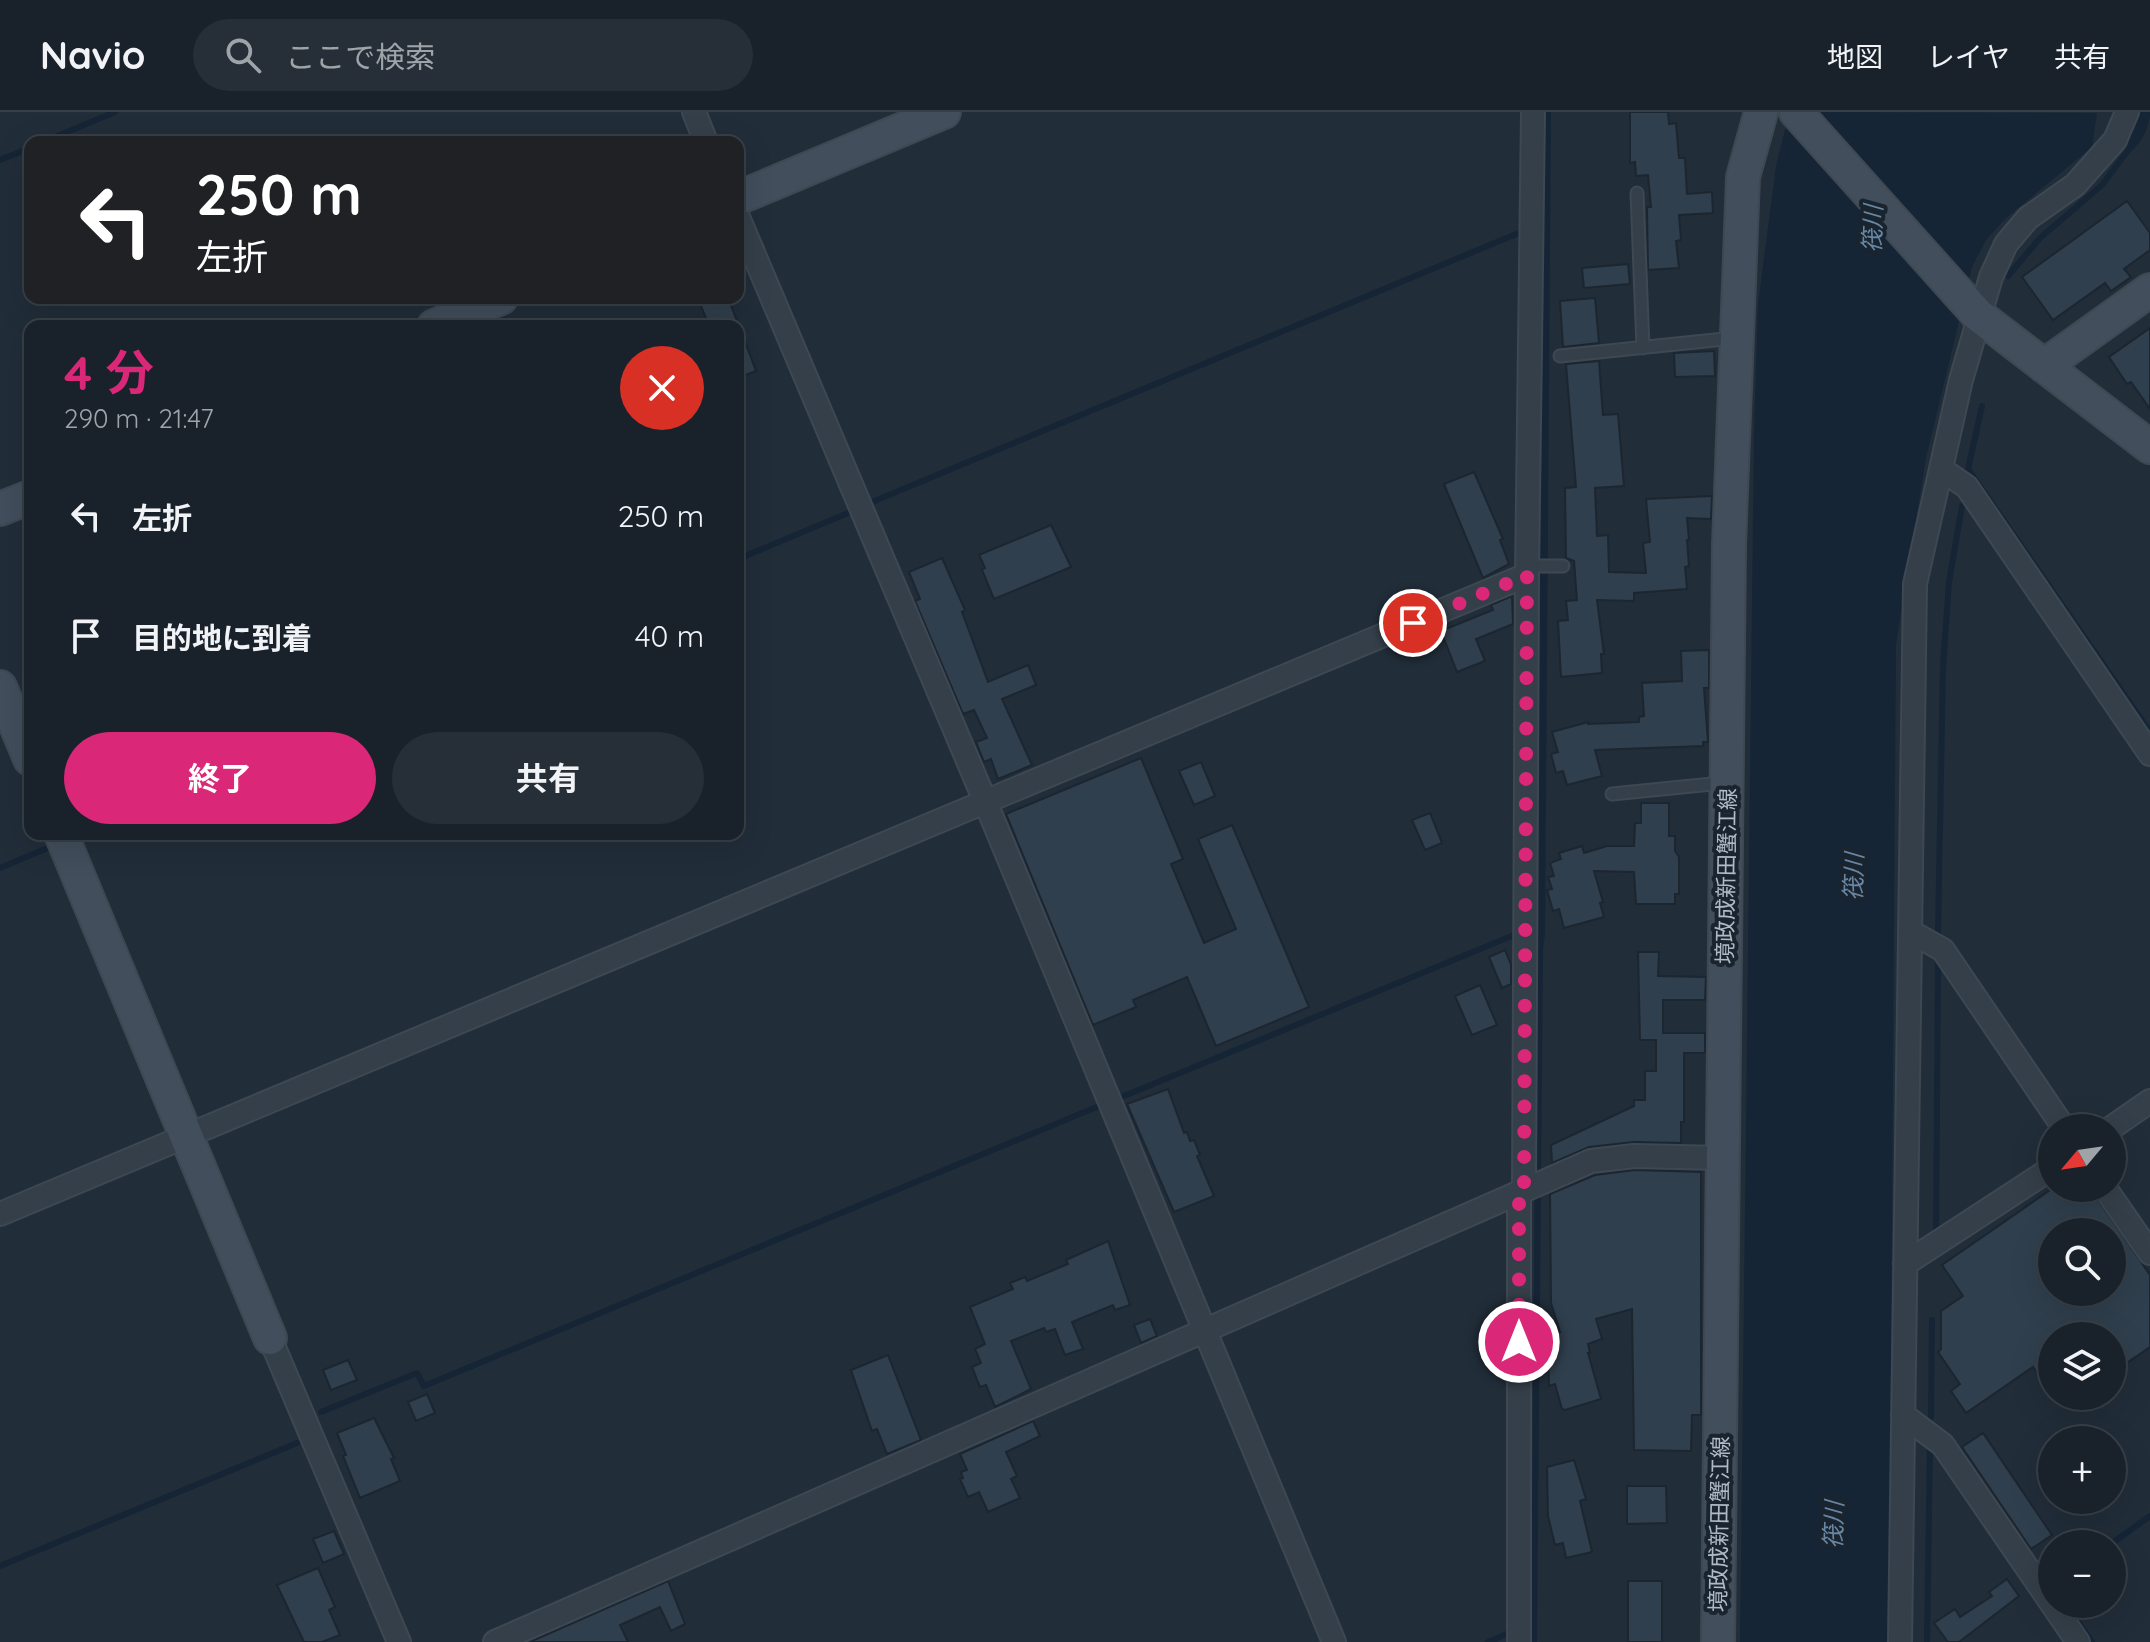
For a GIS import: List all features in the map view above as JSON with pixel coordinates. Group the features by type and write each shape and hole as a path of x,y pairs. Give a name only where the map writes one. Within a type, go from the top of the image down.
{"main road":[{"path":"744,195 944,112"},
{"name":"境政成新田蟹江線","path":"1718,1642 1729,545 1743,177 1761,112"},
{"path":"1796,112 1978,315 2150,447"},
{"path":"2044,366 2150,290"},
{"path":"448,320 487,304"},
{"path":"0,509 24,499"},
{"path":"0,687 24,745"},
{"path":"63,840 270,1338"}],"street":[{"path":"694,112 704,136"},
{"path":"1519,1642 1529,1188 1533,112"},
{"path":"1900,1642 1915,584 1978,315 1991,277 2006,244 2028,218 2092,169 2115,140 2127,112"},
{"path":"744,231 985,801 1334,1642"},
{"path":"1941,469 1967,487 2150,754"},
{"path":"0,1214 1530,569"},
{"path":"1911,932 1943,950 2054,1114"},
{"path":"2126,1118 2150,1101"},
{"path":"495,1642 1591,1161 1634,1156 1723,1158"},
{"path":"1905,1264 2038,1177"},
{"path":"2115,1202 2150,1253"},
{"path":"270,1338 399,1642"},
{"path":"1903,1415 1943,1445 2078,1642"}],"lane":[{"path":"1637,193 1643,348"},
{"path":"1560,356 1737,338"},
{"path":"1530,569 1557,566"},
{"path":"1612,794 1727,783"}],"water":[{"path":"1543,112 1551,112 1545,934 1537,1642 1531,1642"},
{"name":"筏川","path":"1794,112 2097,113 2092,147 2006,218 1986,240 1972,267 1926,458 1896,644 1889,1642 1740,1642 1758,304 1776,166 1785,130"},
{"path":"2141,112 2150,112 2149,123 2142,139 2130,151 2128,142"}],"building":[{"path":"1630,112 1668,112 1669,124 1676,123 1679,158 1685,158 1687,194 1712,192 1713,213 1679,215 1681,240 1676,241 1679,268 1648,270 1647,207 1651,207 1648,175 1636,176 1635,162 1630,163"},
{"path":"2127,201 2150,233 2150,250 2124,269 2131,277 2111,291 2105,283 2053,320 2022,277"},
{"path":"1628,264 1630,284 1584,288 1582,268"},
{"path":"1595,298 1599,343 1563,347 1560,301"},
{"path":"700,304 730,304 737,320 707,320"},
{"path":"2150,328 2150,409 2131,382 2127,384 2109,357"},
{"path":"744,339 756,371 744,376"},
{"path":"1714,351 1715,376 1675,377 1674,353"},
{"path":"1599,361 1603,415 1618,414 1624,486 1595,488 1597,536 1608,535 1609,572 1646,573 1643,543 1650,542 1646,499 1712,496 1711,519 1687,518 1687,589 1634,593 1634,601 1597,600 1604,654 1601,654 1602,673 1561,677 1558,621 1568,620 1566,601 1577,600 1574,561 1566,558 1565,488 1576,487 1566,364"},
{"path":"1474,472 1503,539 1500,540 1509,564 1483,578 1444,484"},
{"path":"1051,525 1071,567 994,599 979,555"},
{"path":"942,558 965,610 962,612 988,682 1028,665 1036,685 1002,699 1032,765 998,779 991,759 984,762 976,742 987,738 974,710 963,714 915,601 920,599 909,572"},
{"path":"1512,596 1513,624 1476,639 1485,661 1457,672 1441,631 1493,610 1491,605"},
{"path":"1709,650 1709,688 1704,688 1708,742 1703,742 1703,746 1595,750 1602,776 1567,785 1563,771 1556,773 1551,754 1558,752 1552,732 1588,722 1639,722 1639,717 1644,716 1642,683 1682,681 1681,651"},
{"path":"1141,758 1183,859 1171,864 1204,943 1236,929 1198,839 1232,825 1309,1007 1216,1046 1187,977 1133,1000 1136,1007 1093,1025 1006,814"},
{"path":"1201,762 1215,796 1194,805 1179,771"},
{"path":"1641,803 1669,803 1669,836 1675,836 1675,851 1679,857 1679,894 1675,894 1675,904 1636,904 1634,872 1594,871 1604,917 1564,928 1559,909 1553,911 1547,890 1552,889 1548,877 1554,876 1550,863 1561,859 1559,853 1582,846 1584,853 1607,846 1634,846 1635,823 1641,823"},
{"path":"1430,813 1442,843 1425,850 1412,820"},
{"path":"1505,950 1511,965 1511,984 1502,988 1489,957"},
{"path":"1638,952 1659,952 1658,976 1706,977 1705,1000 1663,1000 1663,1033 1705,1033 1705,1053 1684,1053 1681,1143 1634,1142 1589,1147 1552,1163 1551,1145 1634,1106 1634,1100 1645,1100 1645,1071 1656,1071 1656,1040 1640,1040"},
{"path":"1480,985 1497,1025 1472,1035 1455,996"},
{"path":"1168,1089 1184,1133 1187,1132 1190,1141 1194,1140 1200,1155 1197,1156 1214,1196 1174,1212 1127,1104"},
{"path":"1635,1170 1701,1172 1701,1415 1692,1415 1691,1451 1634,1450 1632,1309 1596,1319 1602,1339 1588,1344 1588,1353 1601,1399 1565,1410 1562,1409 1555,1384 1549,1386 1548,1353 1553,1352 1548,1336 1560,1332 1551,1303 1550,1194 1595,1175"},
{"path":"2038,1198 2038,1202 2100,1202 2111,1218 2038,1218 2038,1306 2126,1306 2126,1240 2150,1275 2150,1347 2126,1363 2126,1322 2038,1322 2038,1375 2033,1367 1966,1413 1951,1391 1960,1384 1938,1352 1941,1349 1941,1311 1963,1296 1942,1265"},
{"path":"1108,1241 1130,1305 1115,1310 1113,1305 1072,1322 1083,1349 1065,1355 1055,1329 1046,1332 1044,1328 1011,1341 1031,1389 995,1407 986,1385 980,1387 972,1367 981,1363 975,1349 985,1344 970,1307 1013,1289 1010,1283 1025,1277 1027,1281 1068,1264 1066,1260"},
{"path":"1150,1319 1157,1336 1141,1343 1134,1325"},
{"path":"888,1355 921,1440 887,1454 877,1429 872,1431 851,1370"},
{"path":"348,1360 357,1380 331,1390 323,1370"},
{"path":"427,1394 435,1413 416,1421 408,1402"},
{"path":"374,1418 394,1458 391,1459 400,1481 360,1498 337,1433"},
{"path":"1033,1421 1040,1436 1006,1452 1017,1476 1011,1479 1020,1498 988,1512 979,1492 968,1497 960,1479 963,1478 961,1472 967,1470 960,1454"},
{"path":"1983,1433 2049,1530 2038,1530 2038,1544 2031,1549 1962,1447"},
{"path":"1574,1460 1586,1499 1580,1501 1592,1552 1566,1558 1563,1543 1555,1545 1548,1516 1547,1467"},
{"path":"1627,1486 1666,1486 1667,1523 1627,1524"},
{"path":"334,1531 344,1554 323,1563 313,1539"},
{"path":"318,1568 335,1607 329,1610 340,1635 322,1642 304,1642 277,1585"},
{"path":"2007,1579 2019,1596 1959,1642 1948,1642 1934,1623 1955,1609 1960,1617 1992,1596 1989,1592"},
{"path":"668,1581 685,1624 671,1631 660,1607 620,1625 628,1642 530,1642"},
{"path":"1628,1581 1662,1581 1662,1642 1628,1642"}],"waterway":[{"path":"57,136 115,112"},
{"path":"2008,276 2040,238 2102,185 2132,145"},
{"path":"0,160 24,150"},
{"path":"872,502 1521,232"},
{"path":"1982,406 1968,469 2150,732"},
{"path":"1938,933 1943,666 1949,582 1962,506"},
{"path":"744,556 848,513"},
{"path":"0,868 50,847"},
{"path":"1124,1096 1514,935"},
{"path":"1936,1237 1938,959"},
{"path":"321,1412 417,1373 424,1386 1099,1106"},
{"path":"1931,1417 1932,1320"},
{"path":"0,1566 297,1443"},
{"path":"1927,1642 1930,1444"},
{"path":"2126,1533 2150,1516"},
{"path":"2075,1618 2092,1642"},
{"path":"1488,1642 1509,1633"}],"route":[{"path":"1413,623 1527,575 1524,1190 1519,1192 1519,1342"}]}
